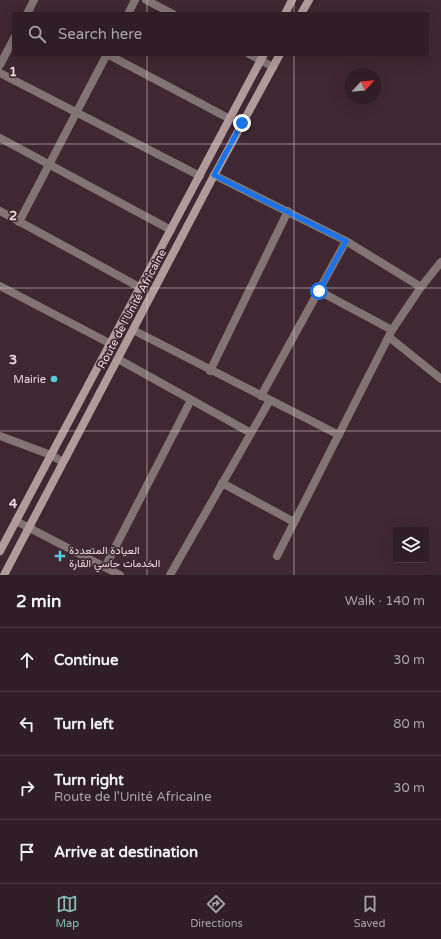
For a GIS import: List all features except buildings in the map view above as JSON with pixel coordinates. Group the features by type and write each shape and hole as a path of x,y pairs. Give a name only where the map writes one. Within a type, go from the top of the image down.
{"main road":[{"path":"286,12 292,0"},
{"path":"302,12 308,0"},
{"name":"Route de l'Unité Africaine","path":"4,575 214,175 279,56"},
{"name":"Route de l'Unité Africaine","path":"0,552 262,57"}],"street":[{"path":"27,12 34,0"},
{"path":"129,12 135,0"},
{"path":"146,0 168,12"},
{"path":"0,65 12,42"},
{"path":"19,222 106,56"},
{"path":"111,56 230,119"},
{"path":"262,57 273,67"},
{"path":"0,73 200,176"},
{"path":"0,138 171,230"},
{"path":"214,175 346,241 421,287"},
{"path":"0,211 141,288"},
{"path":"210,371 288,211"},
{"path":"261,396 346,241"},
{"path":"277,556 390,333 421,287 441,262"},
{"path":"0,286 111,344"},
{"path":"319,291 390,333 441,379"},
{"path":"133,330 210,371 339,435"},
{"path":"118,359 251,433"},
{"path":"105,567 191,400"},
{"path":"170,575 270,400"},
{"path":"0,436 50,455 62,462"},
{"path":"222,483 294,522"},
{"path":"16,521 120,575"}],"place":[{"name":"Mairie","path":"54,379"},
{"name":"العيادة المتعددة الخدمات حاسي القارة","path":"60,556"}],"route":[{"path":"242,123 214,175 346,241 319,291"}]}
